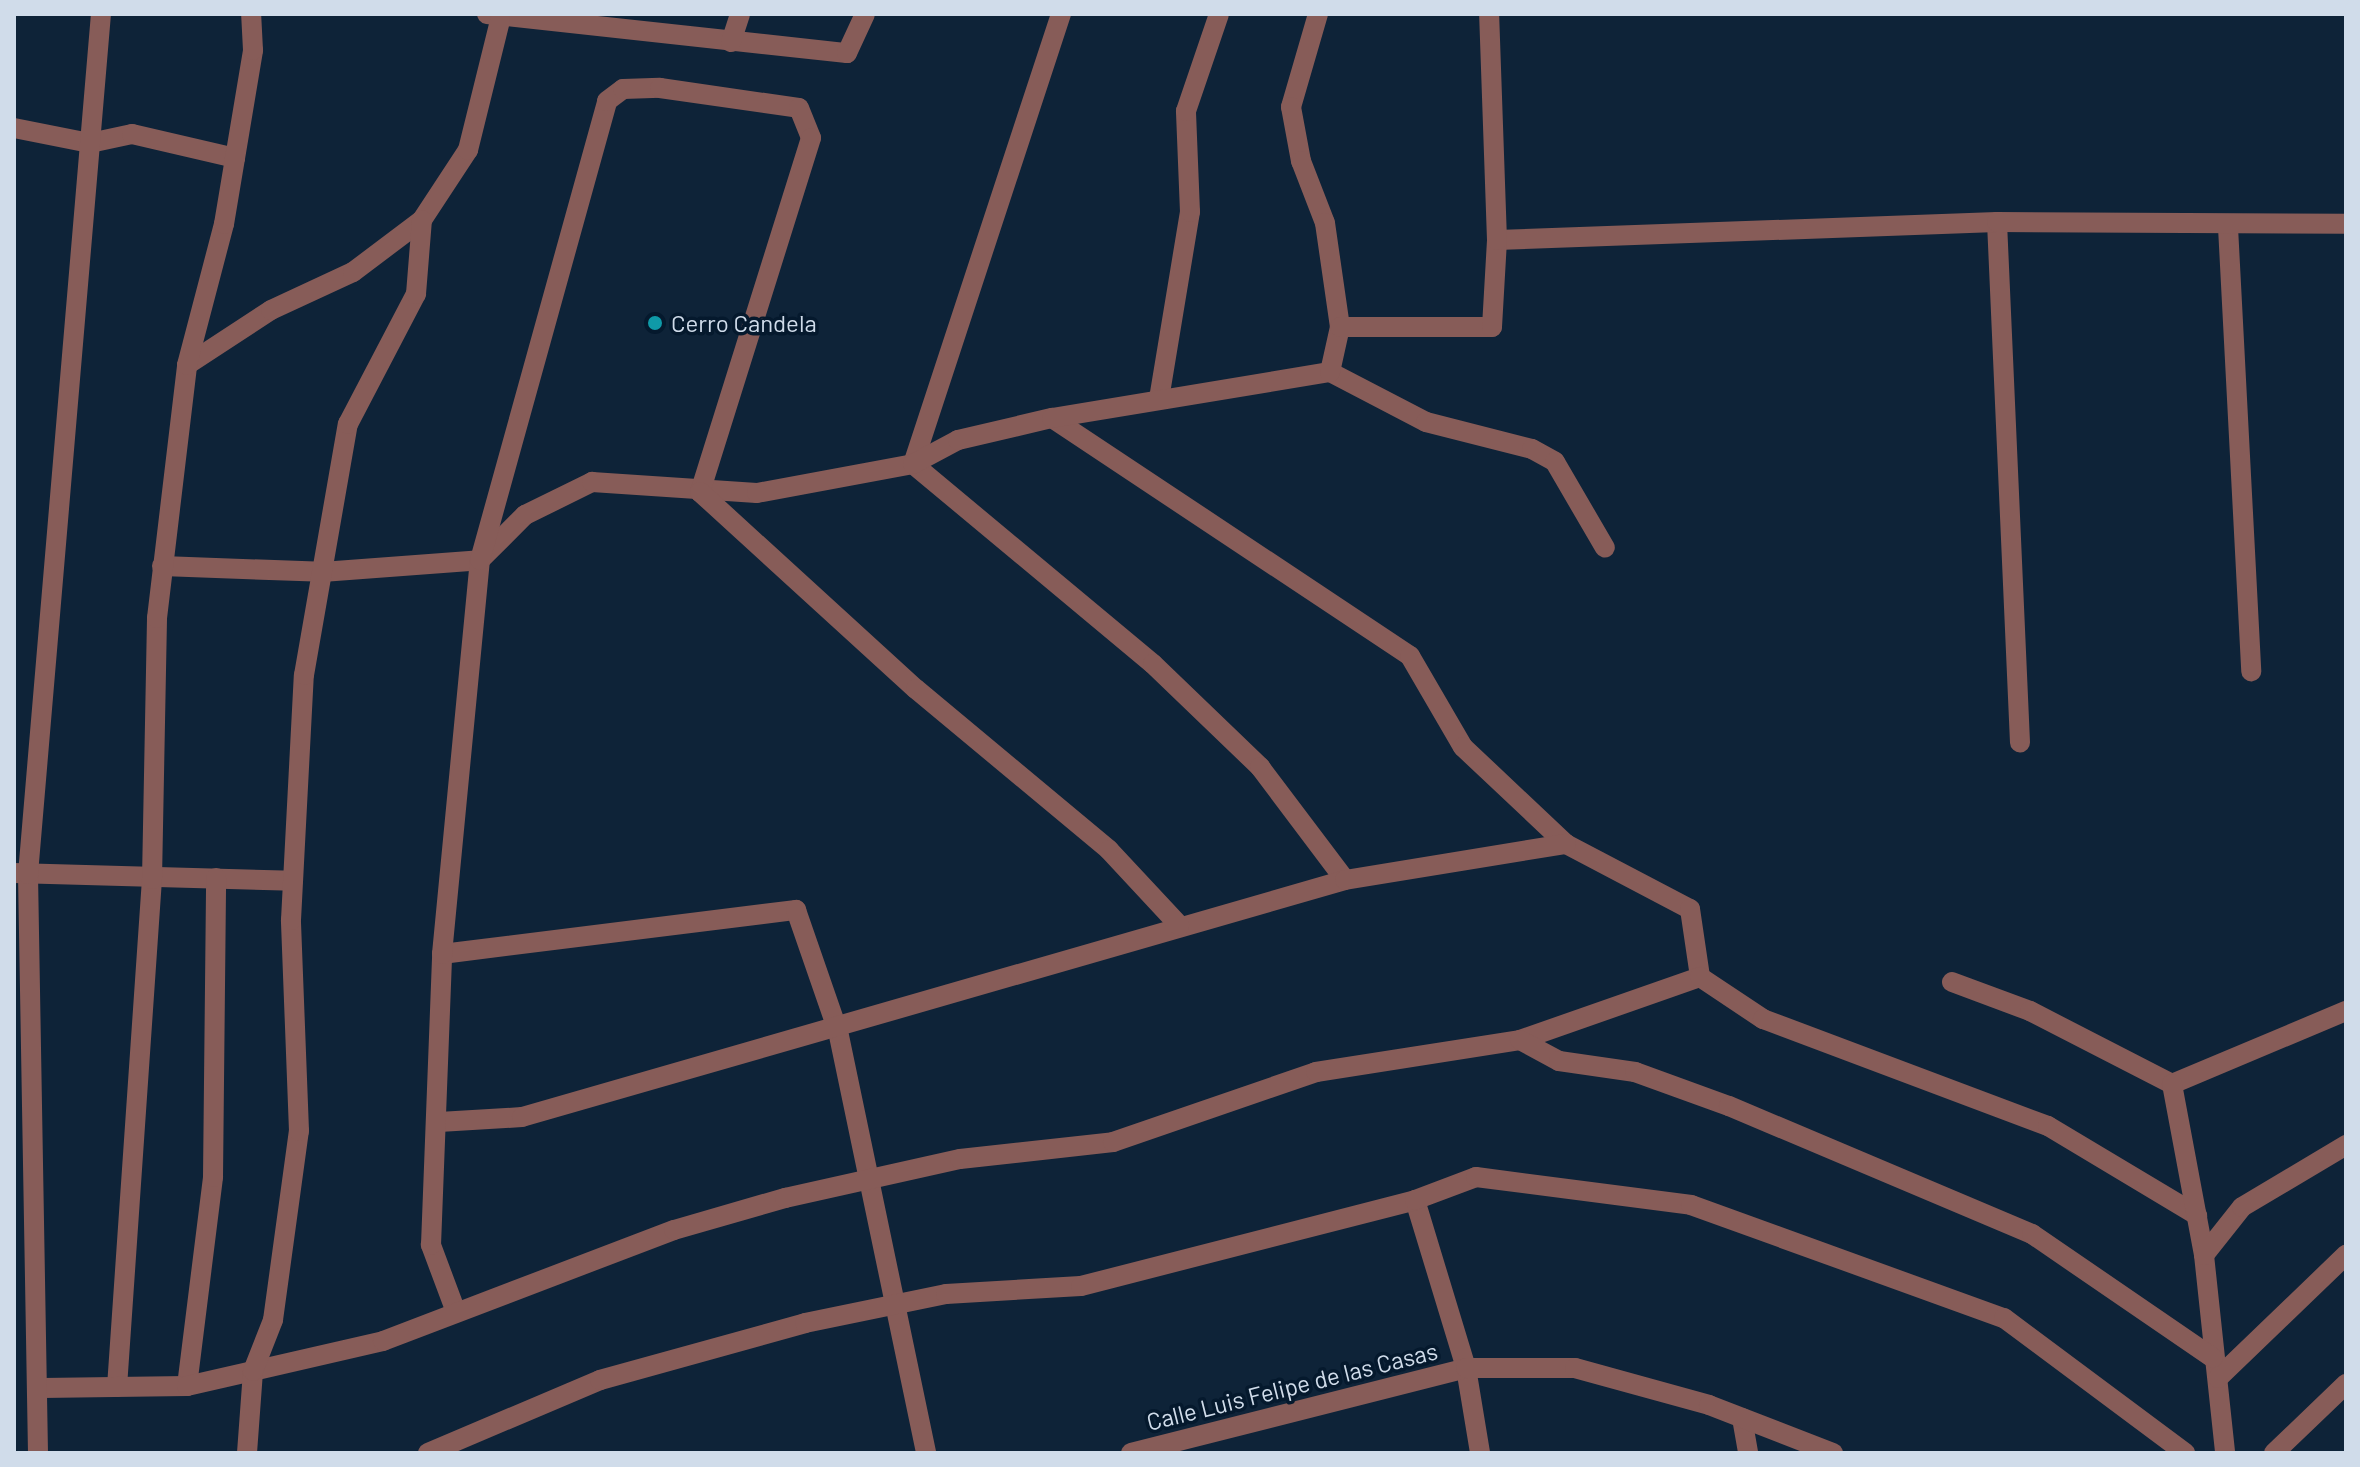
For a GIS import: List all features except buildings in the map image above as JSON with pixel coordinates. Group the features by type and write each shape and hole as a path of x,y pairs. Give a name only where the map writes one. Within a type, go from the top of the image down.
{"street":[{"path":"38,1453 42,1388 21,874 101,14"},
{"path":"117,1387 152,879 162,566 187,365 235,158 253,50 251,14"},
{"path":"731,42 740,14"},
{"path":"187,365 271,310 353,272 422,220 468,150 494,18 847,53 865,14"},
{"path":"913,464 1061,14"},
{"path":"1159,399 1190,212 1186,111 1219,14"},
{"path":"1318,14 1291,107 1301,161 1325,223 1340,327 1330,372"},
{"path":"1340,327 1492,327 1497,240 1489,14"},
{"path":"456,1312 431,1245 439,1122 442,954 480,560 607,101 623,89 660,88 799,108 811,138 700,492"},
{"path":"14,128 90,143 132,134 235,158"},
{"path":"247,1453 253,1371 273,1320 299,1131 293,881 304,675 348,424 416,294 422,220"},
{"path":"1497,240 1997,222 2228,227 2346,224"},
{"path":"1997,222 2020,742"},
{"path":"2228,227 2251,671"},
{"path":"162,566 322,572 480,560 525,515 592,482 700,492 757,493 913,464 958,440 1052,418 1330,372 1426,422 1532,449 1555,462 1605,548"},
{"path":"1052,418 1410,656 1463,747 1566,844 1690,909 1700,977 1763,1019 2048,1126 2197,1215"},
{"path":"913,464 1153,664 1260,767 1345,880"},
{"path":"700,492 916,689 1109,850 1179,925"},
{"path":"439,1122 522,1117 838,1031 1179,925 1345,880 1566,844"},
{"path":"21,874 293,881"},
{"path":"187,1386 213,1177 216,878"},
{"path":"442,954 796,910 838,1031 893,1309 926,1453"},
{"path":"42,1388 187,1386 383,1341 674,1230 960,1159 1113,1142 1316,1072 1520,1040 1700,977"},
{"path":"1952,982 2030,1011 2172,1084 2346,1011"},
{"path":"1520,1040 1559,1061 1635,1072 1729,1106 2032,1234 2216,1368"},
{"path":"2172,1084 2204,1255 2225,1453"},
{"path":"2204,1255 2242,1207 2346,1145"},
{"path":"428,1453 600,1380 805,1323 893,1309 946,1294 1081,1286 1415,1200 1476,1177 1691,1205 2004,1318 2185,1453"},
{"path":"1415,1200 1466,1368 1480,1453"},
{"path":"2216,1368 2346,1255"},
{"name":"Calle Luis Felipe de las Casas","path":"1131,1453 1155,1450 1466,1368 1575,1368 1742,1418 1833,1453"},
{"path":"2274,1453 2346,1384"},
{"path":"1742,1418 1748,1453"}],"place":[{"name":"Cerro Candela","path":"655,323"}]}
